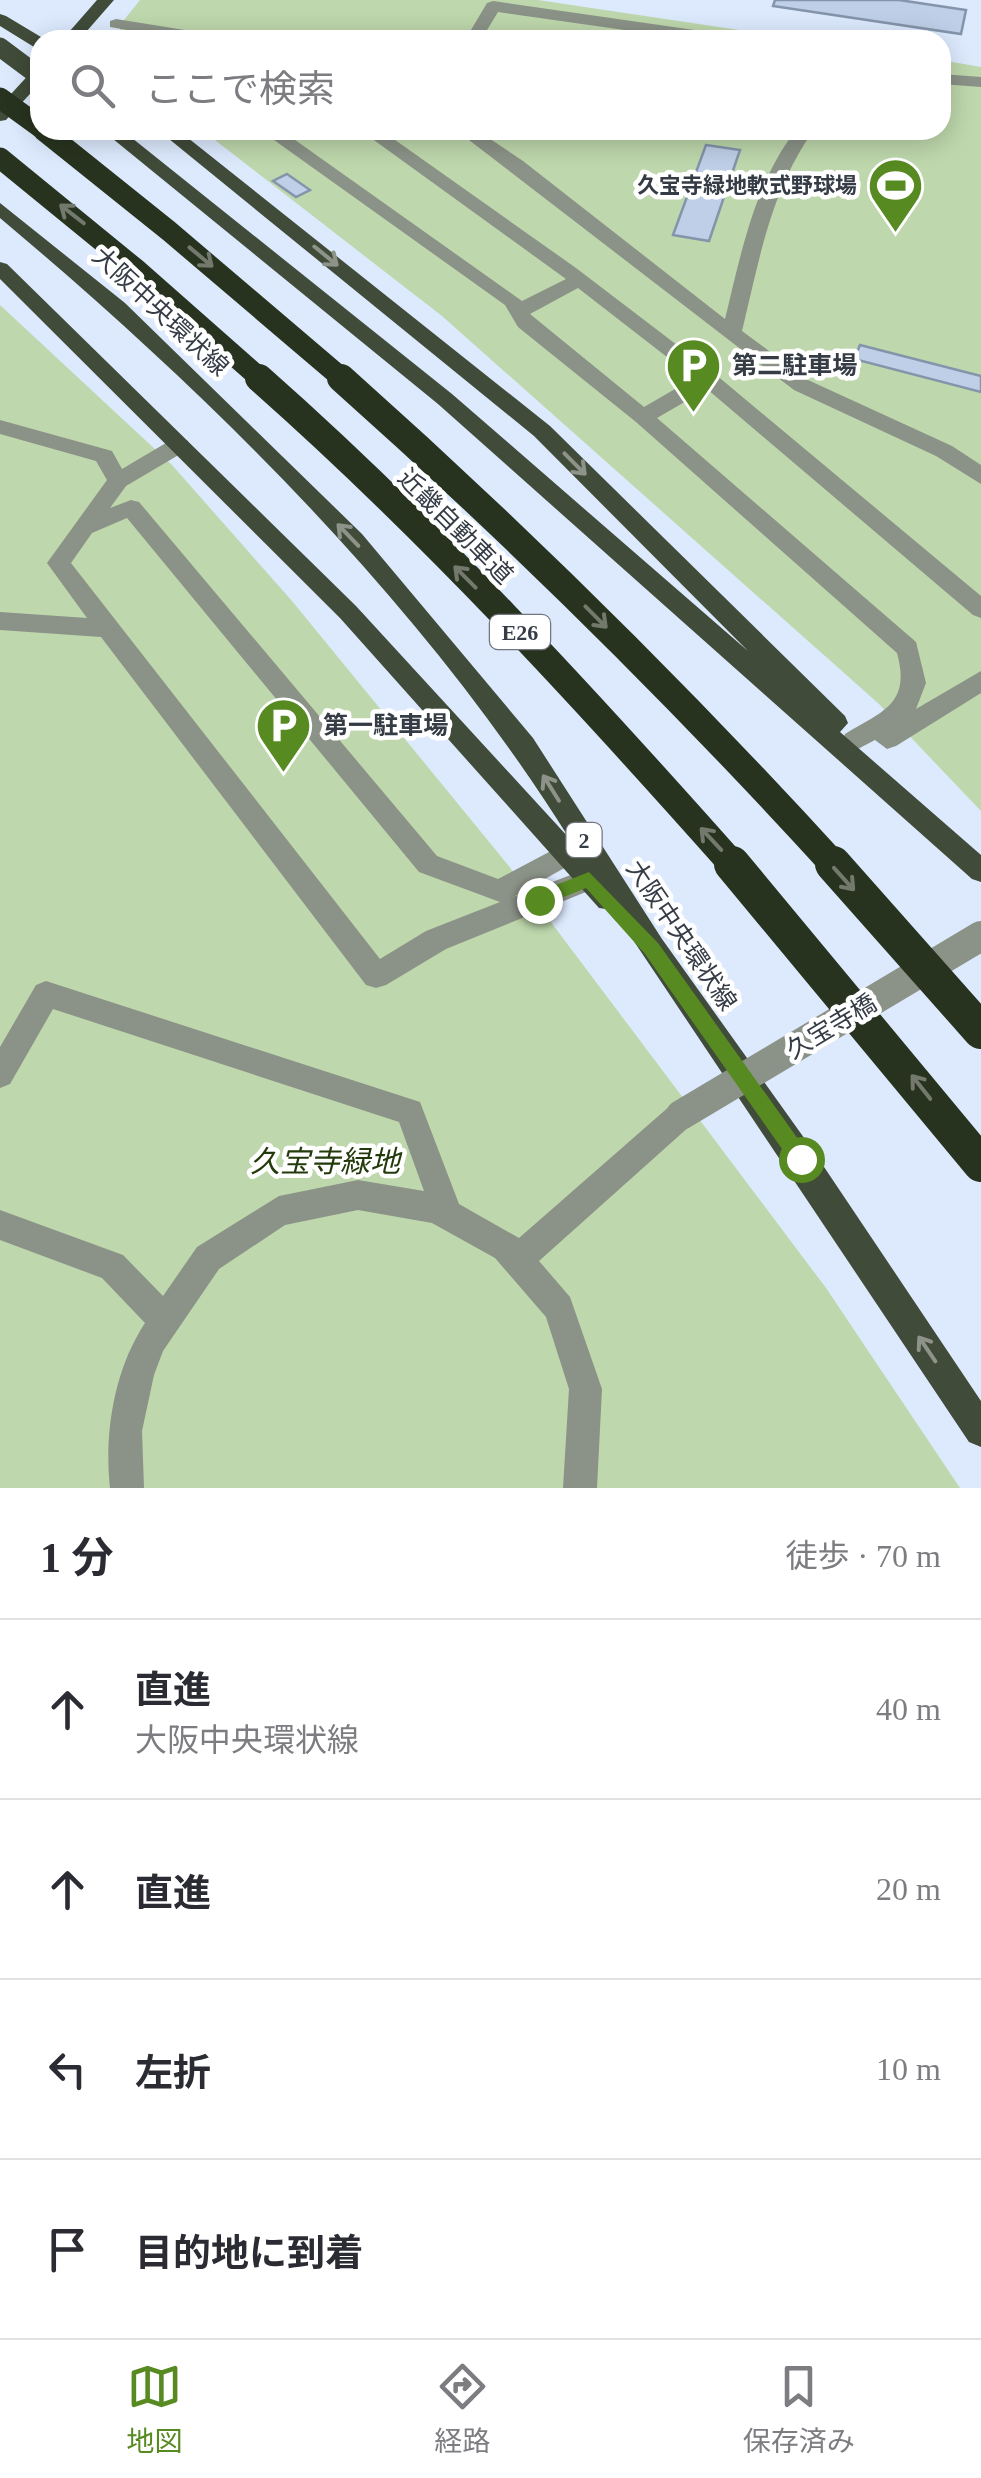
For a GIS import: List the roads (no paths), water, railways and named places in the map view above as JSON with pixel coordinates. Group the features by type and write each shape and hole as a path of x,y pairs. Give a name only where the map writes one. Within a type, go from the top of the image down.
{"highway":[{"name":"近畿自動車道","path":"0,98 30,120"},
{"name":"近畿自動車道","path":"55,140 277,321 407,436 595,615 794,824 981,1030"},
{"name":"近畿自動車道","path":"0,158 98,235 216,337 532,644 733,862 981,1164"}],"main road":[{"path":"79,30 106,0"},
{"path":"0,19 30,37"},
{"path":"0,46 30,68"},
{"path":"0,116 30,85"},
{"path":"124,140 206,201 429,383 981,868"},
{"path":"180,140 542,432 981,868"},
{"name":"大阪中央環状線","path":"0,210 118,306 354,540 512,730 652,948 801,1159 981,1430"},
{"name":"2","path":"0,268 348,612 652,948"}],"street":[{"path":"479,30 493,6 541,5 675,30"},
{"path":"116,24 154,30"},
{"path":"951,80 981,82"},
{"path":"283,140 512,301 525,322 908,648 916,672 908,706 860,747"},
{"path":"383,140 579,280 708,380 981,609"},
{"path":"481,140 801,385 944,451 981,476"},
{"path":"732,331 760,217 797,140"},
{"path":"519,311 579,280"},
{"path":"642,418 708,380"},
{"path":"0,427 104,456 118,481"},
{"path":"178,445 118,481 58,564 376,976 436,940 589,880"},
{"path":"85,526 131,508 428,864 482,888 500,891 566,854"},
{"path":"0,621 108,628"},
{"path":"860,747 981,682"},
{"name":"久宝寺橋","path":"520,1258 681,1116 981,936"},
{"path":"0,1074 46,994 410,1112 445,1208"},
{"path":"127,1488 127,1418 140,1366 162,1318 187,1282 218,1251 252,1226 290,1208 368,1194 407,1197 445,1208 485,1228 520,1258 552,1300 576,1349 586,1404 586,1464 580,1488"},
{"path":"0,1225 112,1266 162,1318"}],"place":[{"name":"久宝寺緑地軟式野球場","path":"896,234"},
{"name":"第二駐車場","path":"693,414"},
{"name":"第一駐車場","path":"284,774"}],"park label":[{"name":"久宝寺緑地","path":"325,1162"}]}
